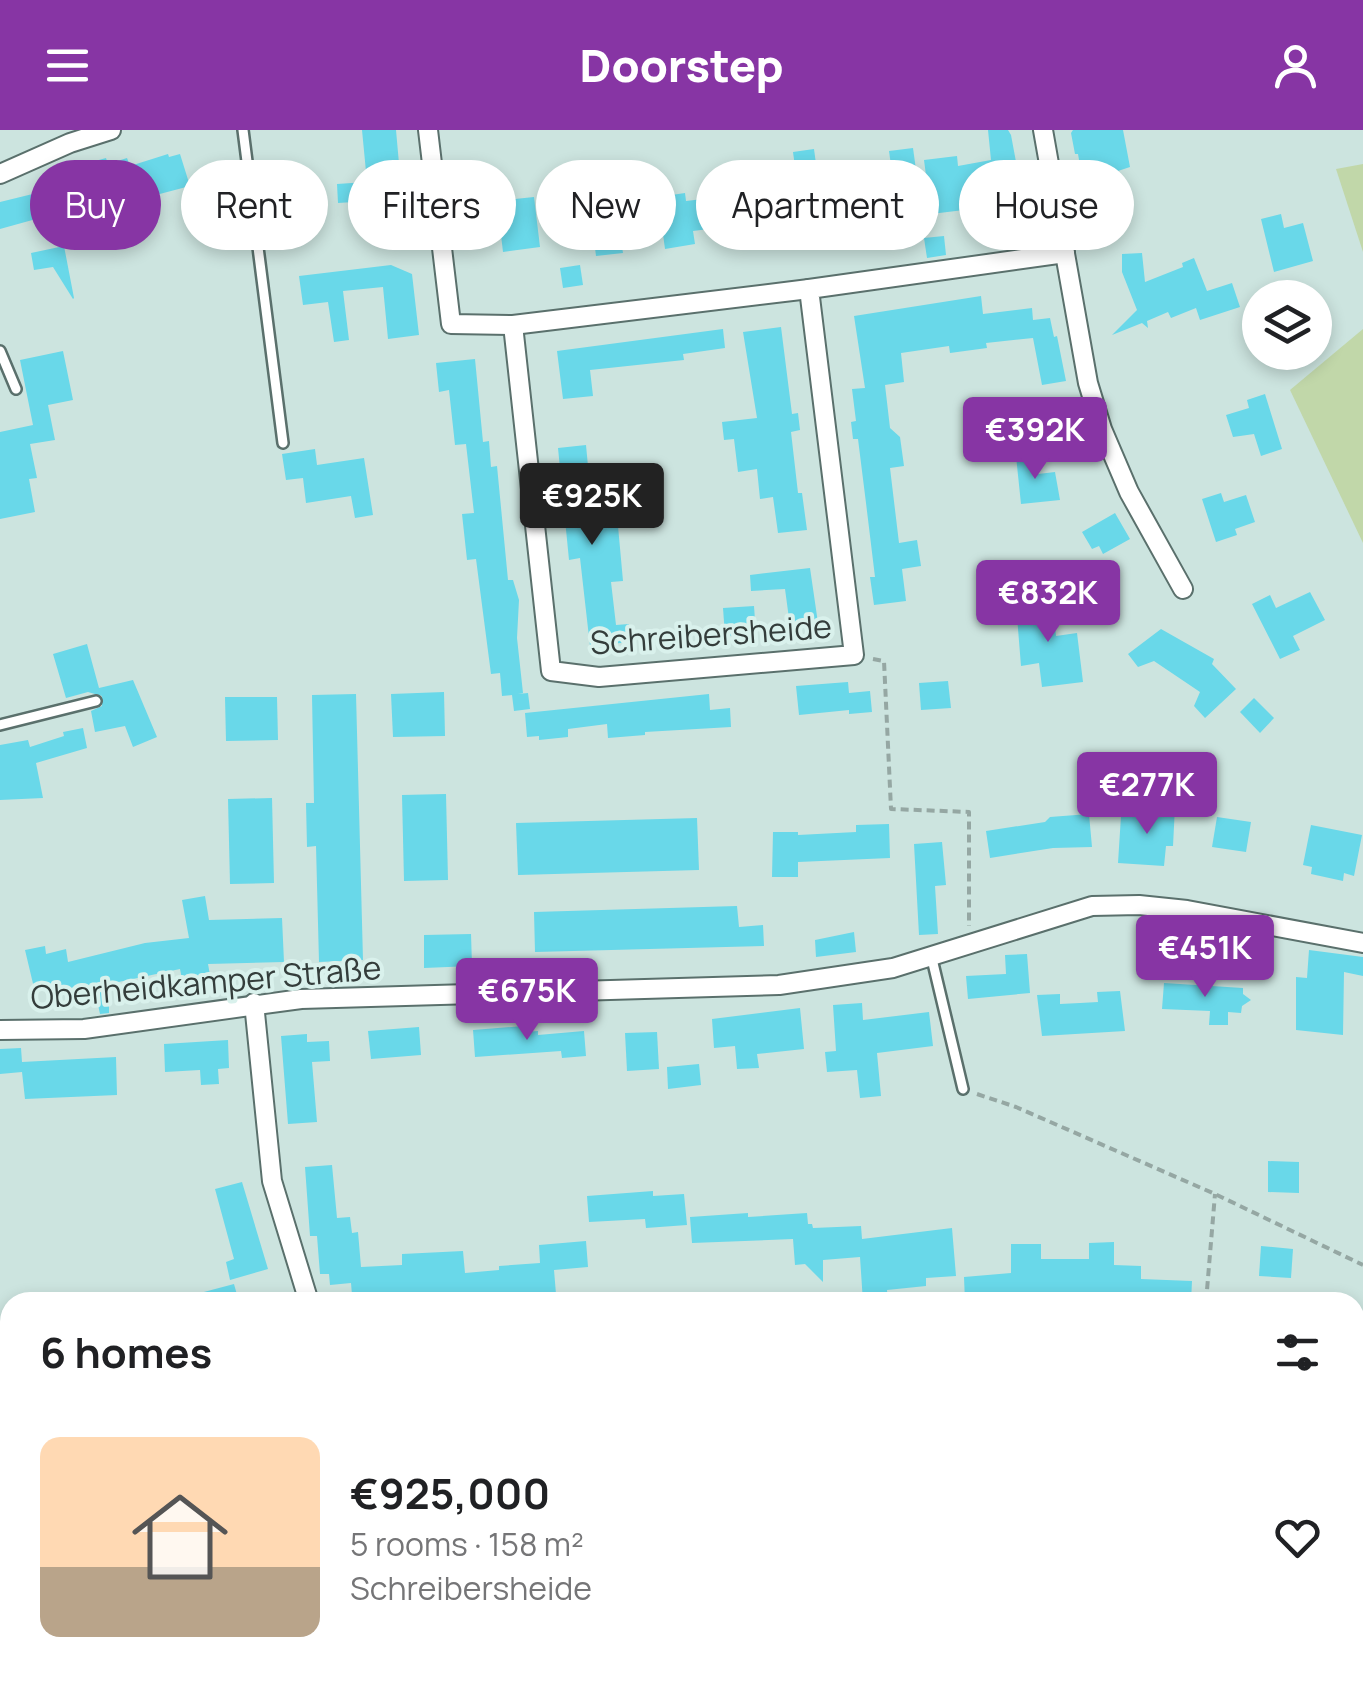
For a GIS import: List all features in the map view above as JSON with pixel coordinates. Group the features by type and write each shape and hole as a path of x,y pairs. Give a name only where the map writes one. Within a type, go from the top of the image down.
{"street":[{"path":"0,174 70,143 111,130"},
{"path":"428,130 452,324 514,325 1064,253"},
{"path":"1042,130 1088,384 1129,492 1183,589"},
{"name":"Schreibersheide","path":"514,325 552,671 598,677 854,655 809,289"},
{"name":"Oberheidkamper Straße","path":"0,1030 84,1029 254,1004 349,997 780,985 855,976 932,959 1092,906 1187,910 1363,944"},
{"path":"254,1004 272,1181 305,1292"}],"lane":[{"path":"243,130 283,443"},
{"path":"0,351 16,388"},
{"path":"0,725 96,700"},
{"path":"932,959 963,1090"}],"path":[{"path":"854,655 884,661 892,809 969,812 968,907"},
{"path":"963,1090 1016,1107 1215,1194 1363,1266"},
{"path":"1207,1292 1215,1194"}],"green space":[{"path":"1363,164 1363,252 1336,169"},
{"path":"1363,329 1363,543 1290,390 1314,370 1332,370 1332,355"}],"building":[{"path":"362,130 396,130 399,160 365,160"},
{"path":"988,130 1008,130 1016,160 991,160"},
{"path":"1123,130 1129,160 1079,160 1071,133"},
{"path":"913,148 915,160 890,160 889,151"},
{"path":"814,149 815,160 794,160 793,152"},
{"path":"180,154 181,188 161,194 161,160 149,160"},
{"path":"957,156 959,211 939,213 939,160 924,160"},
{"path":"348,183 348,202 338,203 337,184"},
{"path":"685,193 686,201 696,200 695,244 676,247 676,194"},
{"path":"30,195 30,221 0,229 0,202"},
{"path":"534,197 536,248 503,252 516,250 516,199"},
{"path":"1281,214 1284,228 1303,223 1313,261 1274,272 1261,219"},
{"path":"939,236 944,236 946,255 927,258 926,250 939,250"},
{"path":"65,250 73,299 53,267 34,270 31,253"},
{"path":"595,250 623,250 623,253 596,256"},
{"path":"1142,253 1145,282 1183,267 1182,263 1194,258 1207,291 1232,283 1240,307 1200,320 1196,308 1171,318 1168,312 1147,321 1148,328 1142,323 1112,335 1137,310 1122,272 1122,254"},
{"path":"391,265 412,274 419,335 388,339 383,287 343,291 349,340 334,342 328,302 303,305 299,276"},
{"path":"580,265 583,285 563,288 560,268"},
{"path":"981,296 983,314 1032,308 1033,320 1050,318 1066,381 1042,385 1033,338 986,343 987,348 950,353 949,346 901,353 904,382 885,385 890,428 900,437 904,466 890,468 899,543 917,540 921,566 902,569 906,601 874,605 870,577 875,577 858,439 853,439 851,422 856,421 852,389 865,388 854,316"},
{"path":"781,327 792,414 798,413 800,430 791,432 807,530 778,533 773,497 760,499 757,469 738,472 734,439 724,440 722,422 757,418 743,332"},
{"path":"723,329 725,348 683,354 684,360 590,370 593,396 563,399 557,351"},
{"path":"63,351 73,400 48,405 55,440 30,444 37,478 29,479 35,512 0,519 0,432 33,425 20,360"},
{"path":"475,359 483,442 489,441 491,467 497,466 508,580 513,580 519,600 517,638 523,693 518,694 528,693 530,709 514,711 512,695 502,696 500,673 491,674 476,559 467,560 462,514 474,513 466,444 455,445 449,390 439,392 436,363"},
{"path":"1265,394 1282,449 1261,456 1254,434 1233,437 1226,415 1249,408 1247,400"},
{"path":"586,445 592,509 596,509 596,518 617,515 623,581 611,582 616,625 629,624 631,642 590,646 580,558 569,560 558,448"},
{"path":"315,449 317,465 364,458 373,515 355,518 351,496 306,503 303,478 286,480 282,454"},
{"path":"1034,454 1038,474 1055,472 1060,500 1021,504 1016,456"},
{"path":"1221,493 1224,502 1246,495 1255,522 1235,529 1237,535 1216,542 1202,499"},
{"path":"1115,513 1130,539 1103,554 1099,546 1092,549 1082,532"},
{"path":"810,568 818,623 790,626 785,589 751,591 750,575"},
{"path":"1310,592 1325,620 1293,636 1300,650 1280,659 1252,604 1270,595 1276,608"},
{"path":"1052,600 1056,636 1077,633 1083,682 1042,687 1039,663 1021,666 1016,604"},
{"path":"754,606 756,634 725,636 723,608"},
{"path":"1161,629 1214,659 1212,664 1236,689 1205,718 1194,706 1200,692 1154,661 1138,667 1128,654"},
{"path":"87,644 99,688 133,680 157,737 133,747 125,726 95,732 91,711 102,706 102,696 88,692 66,698 53,654"},
{"path":"948,681 951,708 921,710 919,683"},
{"path":"848,682 849,693 870,691 872,712 799,715 796,686"},
{"path":"444,692 445,736 393,737 391,694"},
{"path":"356,694 363,960 319,962 316,846 307,847 306,803 314,803 312,695"},
{"path":"709,694 710,710 730,708 731,727 608,738 607,724 568,729 568,737 527,737 525,713"},
{"path":"225,697 277,697 278,740 226,741"},
{"path":"1254,698 1274,718 1260,733 1240,712"},
{"path":"83,728 87,748 36,763 43,798 0,800 0,745 28,740 30,747"},
{"path":"446,794 448,880 404,881 402,795"},
{"path":"1194,797 1214,800 1212,816 1192,813"},
{"path":"272,798 274,883 230,884 228,799"},
{"path":"1154,805 1175,806 1173,846 1166,846 1164,866 1118,863 1121,816 1153,817"},
{"path":"1089,814 1092,847 1053,848 990,858 986,831 1045,822 1050,817"},
{"path":"1217,817 1251,822 1246,852 1212,847"},
{"path":"697,818 699,870 518,875 516,823"},
{"path":"889,824 890,858 798,862 798,877 772,877 773,832 856,832 856,825"},
{"path":"1311,825 1362,835 1354,876 1344,873 1343,881 1311,874 1312,867 1303,865"},
{"path":"942,842 946,885 935,886 938,934 919,935 914,844"},
{"path":"205,896 209,920 282,918 284,962 208,964 210,975 182,979 180,969 109,984 109,1013 100,1014 94,987 56,995 54,988 35,992 25,950 45,946 46,954 66,949 68,962 145,943 189,938 182,900"},
{"path":"737,906 739,927 763,925 764,946 535,952 534,912"},
{"path":"854,932 856,952 816,957 815,940"},
{"path":"471,934 472,966 424,968 424,935"},
{"path":"1309,950 1363,957 1363,976 1344,972 1343,1035 1296,1030 1296,977 1307,978"},
{"path":"1027,954 1030,993 968,999 966,976 1006,974 1005,955"},
{"path":"1164,983 1243,988 1243,994 1251,1000 1242,1006 1241,1013 1228,1012 1228,1025 1209,1025 1210,1011 1162,1009"},
{"path":"1120,991 1125,1031 1042,1036 1037,995 1060,994 1060,1004 1098,1002 1097,992"},
{"path":"862,1003 863,1020 929,1012 933,1046 877,1053 881,1096 860,1098 857,1070 827,1072 825,1052 836,1051 833,1005"},
{"path":"800,1008 804,1049 757,1054 759,1068 737,1069 735,1046 714,1048 712,1019"},
{"path":"524,1026 525,1032 538,1031 538,1035 584,1031 586,1056 562,1058 561,1051 475,1057 473,1030"},
{"path":"419,1027 421,1055 371,1059 368,1031"},
{"path":"657,1032 659,1069 627,1071 625,1033"},
{"path":"307,1034 307,1042 329,1041 330,1061 312,1062 317,1122 288,1124 281,1036"},
{"path":"228,1040 229,1068 218,1069 219,1084 201,1085 200,1070 165,1072 164,1044"},
{"path":"21,1048 22,1062 116,1057 117,1095 25,1099 22,1072 0,1074 0,1049"},
{"path":"699,1064 701,1085 668,1089 667,1067"},
{"path":"1268,1161 1299,1162 1299,1193 1268,1192"},
{"path":"332,1165 337,1218 350,1217 352,1233 358,1232 361,1267 402,1265 402,1254 463,1251 465,1273 499,1270 499,1266 540,1263 539,1245 586,1241 588,1267 554,1270 556,1292 352,1292 351,1283 330,1285 329,1274 320,1274 317,1236 310,1236 305,1167"},
{"path":"242,1182 268,1269 230,1280 226,1262 234,1259 215,1189"},
{"path":"653,1191 653,1196 684,1194 687,1225 646,1228 645,1219 589,1222 587,1196"},
{"path":"807,1213 808,1224 813,1228 861,1226 862,1239 952,1228 956,1276 926,1278 926,1286 862,1292 860,1257 823,1260 823,1282 805,1264 795,1265 793,1239 692,1243 690,1217"},
{"path":"1114,1242 1114,1265 1141,1266 1141,1279 1192,1281 1191,1292 965,1292 964,1277 1011,1273 1011,1244 1041,1244 1041,1259 1089,1259 1089,1243"},
{"path":"1261,1246 1293,1249 1291,1278 1259,1276"},
{"path":"234,1284 236,1292 204,1292"}]}
